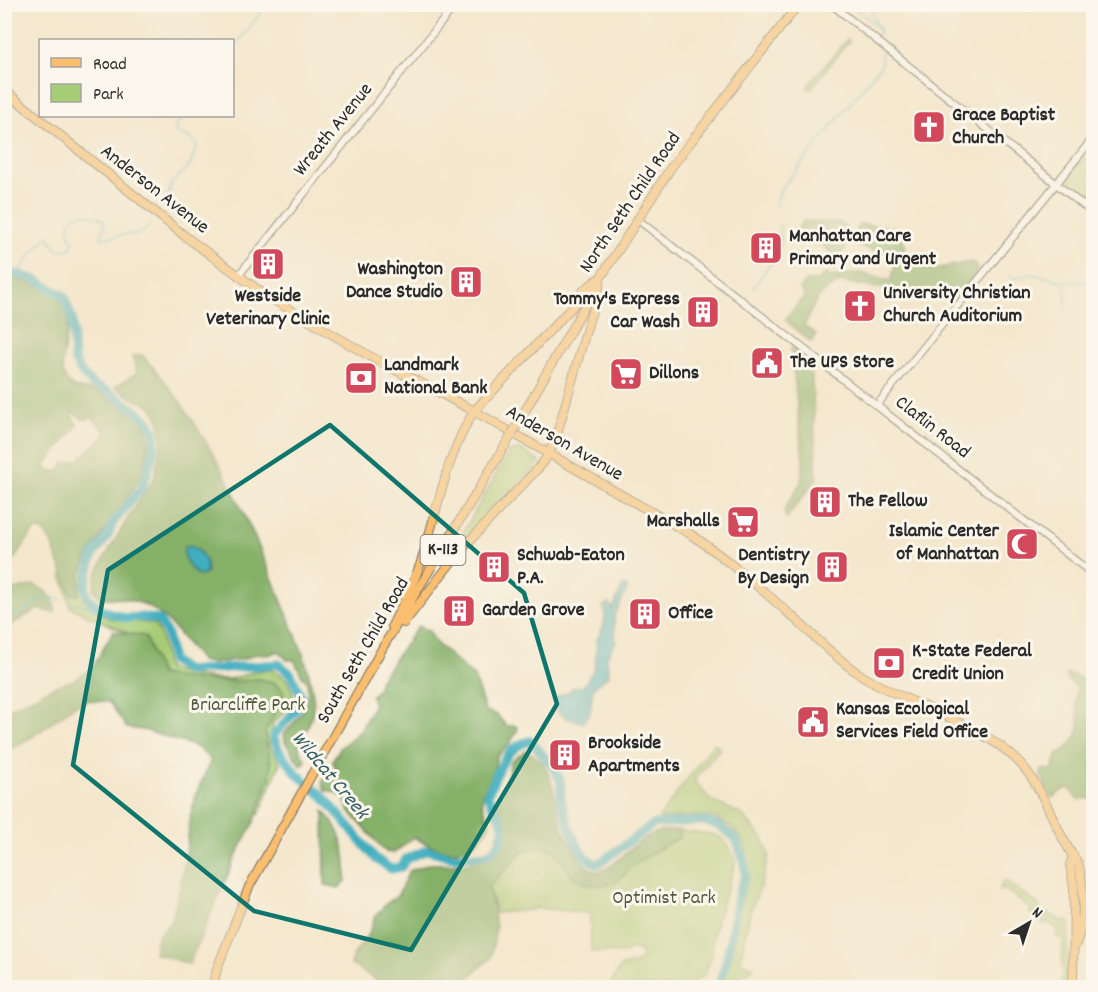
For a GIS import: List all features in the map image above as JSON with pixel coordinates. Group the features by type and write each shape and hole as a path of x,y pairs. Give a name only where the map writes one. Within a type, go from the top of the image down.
{"main road":[{"name":"North Seth Child Road","path":"512,435 600,277 672,166 799,4"},
{"name":"Anderson Avenue","path":"4,90 238,276 287,309 373,358 474,411 701,542 776,602 855,671 974,731 1006,750 1032,779 1072,856 1070,865 1074,877 1073,935 1075,946 1073,987"},
{"path":"384,647 422,561 448,464 474,411 572,307 584,290 600,277"},
{"path":"384,647 460,550 543,463 555,441 590,317 598,297 600,277"},
{"name":"South Seth Child Road","path":"212,987 249,886 384,647 512,435"}],"street":[{"name":"Wreath Avenue","path":"238,276 456,4"},
{"path":"831,4 1094,214"},
{"path":"877,405 1094,137"},
{"name":"Claflin Road","path":"637,219 1094,574"}],"highlighted area":[{"path":"330,425 524,593 557,704 411,950 254,911 73,765 108,570"}],"green space":[{"path":"847,39 849,41 810,90 807,87"},
{"path":"1084,157 1093,165 1093,202 1065,181"},
{"path":"804,221 841,223 846,227 846,248 835,258 824,246 798,238 798,227"},
{"path":"860,224 898,228 906,248 903,256 920,267 928,269 973,262 978,270 952,302 930,292 902,292 841,282 828,289 817,299 804,326 816,334 811,342 785,320 805,295 800,289 807,281 819,281 827,274 830,277 860,273 891,281 897,256 857,246 855,235"},
{"path":"5,277 35,284 53,293 60,300 68,319 62,362 65,378 74,387 97,392 136,413 145,427 148,443 141,477 89,554 80,574 79,595 71,594 50,540 41,530 32,533 7,570 5,578","holes":["71,413 84,420 91,417 106,431 105,435 78,460 63,464 60,471 48,470 44,466 77,426"]},
{"path":"791,348 811,360 817,478 786,519 784,510 801,482 803,461"},
{"path":"142,355 186,410 205,440 239,502 296,635 305,659 314,704 299,748 306,761 301,766 285,742 284,734 303,710 307,698 307,681 294,660 287,660 279,651 268,655 256,654 244,659 211,663 201,661 160,614 135,601 100,598 94,590 96,575 105,557 154,479 162,439 159,420 151,406 115,387 137,373 132,356"},
{"name":"Briarcliffe Park","path":"130,408 140,415 151,434 146,469 89,554 82,587 87,601 96,611 109,618 155,624 161,636 167,668 189,675 219,679 270,670 286,679 292,690 293,703 273,723 270,745 280,763 259,815 219,712 146,682 130,634 70,607 61,577 112,481 114,423"},
{"path":"520,449 540,462 456,550 453,550 509,452"},
{"path":"4,585 10,591 34,585 47,592 52,599 55,613 38,609 5,628"},
{"path":"418,626 429,631 436,643 474,677 485,711 497,715 506,726 516,726 518,729 509,745 497,756 493,775 483,793 482,803 490,823 475,843 466,849 457,851 436,848 414,837 394,853 386,852 348,810 345,800 337,793 325,790 322,781 329,771 337,769 332,761 340,748 360,731 374,704 371,696 378,689 379,681"},
{"path":"113,631 145,636 160,675 199,680 257,679 274,682 284,692 265,732 271,763 270,777 253,825 235,858 189,964 154,953 157,937 171,921 180,887 196,794 211,760 197,747 144,730 127,728 109,702 86,700 5,753 5,711 55,686 74,680 93,667"},
{"path":"1066,674 1083,681 1093,697 1093,800 1085,798 1080,800 1075,797 1071,789 1063,790 1053,798 1040,774 1043,769 1053,768 1058,753 1065,750 1073,741 1079,728 1077,688 1067,680"},
{"path":"714,743 720,748 694,780 710,800 741,814 763,839 769,855 750,912 740,962 753,966 752,971 739,976 735,987 722,987 732,954 747,876 746,850 742,839 731,827 713,817 658,819"},
{"path":"525,751 543,763 552,784 564,832 582,861 592,870 601,871 610,866 653,833 666,830 680,833 680,837 638,862 617,882 606,885 586,884 577,880 554,851 537,848 523,851 489,887 496,926 491,958 460,985 451,988 415,987 399,982 383,984 351,965 353,955 369,934 375,917 398,895 409,871 429,864 464,864 492,855 502,845 506,824 496,800 506,784 511,761"},
{"path":"324,811 339,835 345,853 346,881 339,888 325,885"},
{"name":"Optimist Park","path":"678,830 713,834 719,837 730,849 736,861 720,909 713,935 711,958 705,974 686,987 608,987 621,966 639,961 640,950 630,948 626,953 591,952 590,913 536,908 496,913 488,886 523,846 550,844 586,869 605,872 655,834"},
{"path":"1004,880 1039,905 1040,909 1036,914 1030,914 1031,909 1003,888 999,890"},
{"path":"1047,913 1069,922 1067,987 1061,987 1062,973 1067,970 1062,968 1063,939 1056,936 1059,931 1047,921 1044,925 1042,923 1042,918"}],"water":[{"path":"190,545 203,557 207,569 206,574 200,576 196,574 188,564 184,547"},
{"path":"623,585 627,586 627,590 614,617 616,641 607,657 609,675 593,688 590,713 583,723 566,718 557,711 556,698 572,688 584,686 595,667 597,639 605,618 603,606 609,603 612,610"}],"waterway":[{"path":"234,46 267,4"},
{"path":"850,4 880,29"},
{"path":"869,4 880,35"},
{"path":"777,208 781,189 881,65 881,53"},
{"path":"163,207 168,201 171,184 191,164 197,145 192,139 177,133 176,124 186,117"},
{"path":"18,274 48,236 59,250 69,249 74,243 69,234 70,221 82,214 103,220 105,224 101,237 105,238 138,235 151,222"},
{"path":"753,288 780,250 779,225"},
{"name":"Wildcat Creek","path":"4,271 35,279 64,296 72,318 74,359 80,371 92,384 109,392 140,413 149,421 155,433 154,449 141,489 113,523 108,536 93,556 85,587 88,598 102,610 126,618 140,617 159,620 167,634 172,661 186,671 279,664 291,674 301,696 296,710 273,736 280,752 297,774 323,796 376,859 391,869 401,867 406,859 427,850 453,857 485,855 493,851 499,844 503,824 487,795 508,755 521,744 530,741 558,775 561,782 561,798 569,826 584,855 591,861 598,864 654,824 704,821 719,826 736,839 746,875 739,891 727,958 718,988"},
{"path":"1008,276 1015,278 1033,274 1062,281 1094,283"},
{"path":"1065,282 1066,304"},
{"path":"4,619 8,616 21,615 38,599 46,597 61,600"},
{"path":"69,602 102,610"}],"place":[{"name":"Grace Baptist Church","path":"929,127"},
{"name":"Manhattan Care Primary and Urgent","path":"766,248"},
{"name":"Westside Veterinary Clinic","path":"268,264"},
{"name":"Washington Dance Studio","path":"466,282"},
{"name":"University Christian Church Auditorium","path":"860,306"},
{"name":"Tommy's Express Car Wash","path":"703,312"},
{"name":"The UPS Store","path":"767,363"},
{"name":"Dillons","path":"626,374"},
{"name":"Landmark National Bank","path":"361,378"},
{"name":"The Fellow","path":"825,502"},
{"name":"Marshalls","path":"743,522"},
{"name":"Islamic Center of Manhattan","path":"1022,544"},
{"name":"Schwab-Eaton P.A.","path":"494,567"},
{"name":"Dentistry By Design","path":"832,567"},
{"name":"Garden Grove","path":"459,611"},
{"name":"Office","path":"645,614"},
{"name":"K-State Federal Credit Union","path":"889,663"},
{"name":"Kansas Ecological Services Field Office","path":"813,722"},
{"name":"Brookside Apartments","path":"565,755"}]}
